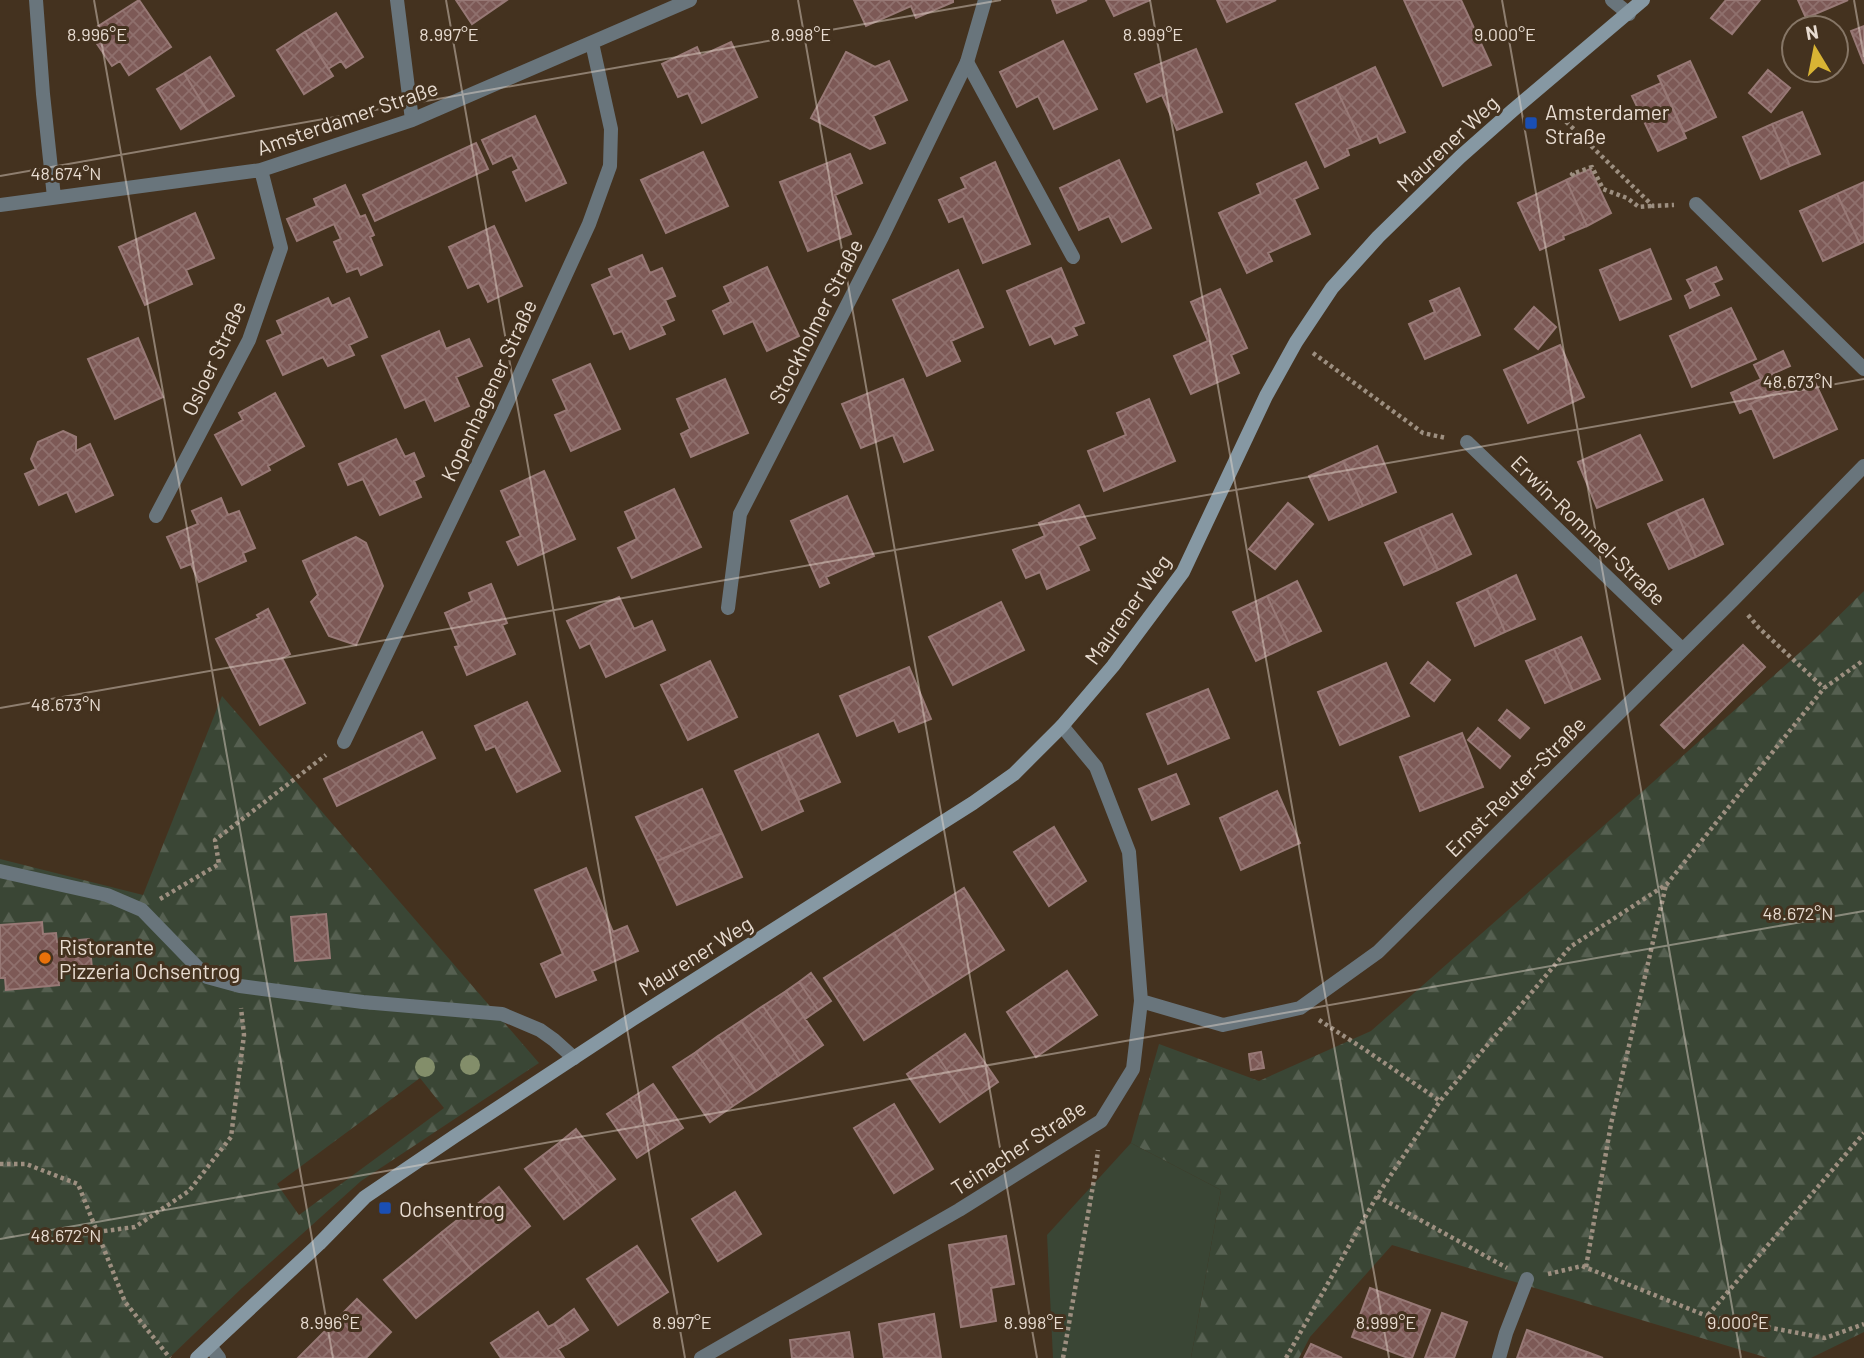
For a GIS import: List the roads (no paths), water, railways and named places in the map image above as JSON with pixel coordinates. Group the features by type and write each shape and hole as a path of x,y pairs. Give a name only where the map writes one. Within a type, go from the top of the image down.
{"street":[{"path":"36,0 54,197"},
{"path":"397,0 412,120"},
{"name":"Amsterdamer Straße","path":"0,205 261,170 412,120 690,0"},
{"name":"Stockholmer Straße","path":"729,608 740,514 882,237 967,62 985,0"},
{"path":"1612,0 1629,14"},
{"name":"Maurener Weg","path":"197,1358 214,1352 365,1197 574,1058 973,803 1014,774 1062,726 1112,666 1183,572 1266,396 1296,342 1332,288 1378,237 1460,157 1643,0"},
{"name":"Kopenhagener Straße","path":"344,742 506,404 589,224 610,166 611,129 592,43"},
{"path":"967,62 1073,257"},
{"name":"Osloer Straße","path":"156,516 249,340 281,247 261,170"},
{"path":"1696,204 1864,369"},
{"name":"Erwin-Rommel-Straße","path":"1467,442 1682,649"},
{"name":"Ernst-Reuter-Straße","path":"1141,1001 1223,1025 1300,1008 1378,952 1734,599 1864,466"},
{"name":"Teinacher Straße","path":"701,1358 959,1210 1101,1121 1133,1069 1141,1001 1129,852 1096,767 1062,726"},
{"path":"0,870 107,895 142,910 207,977 240,986 363,1002 502,1014 540,1030 574,1058"},
{"path":"1499,1358 1527,1279"}],"place":[{"name":"Amsterdamer Straße","path":"1531,123"},
{"name":"Ristorante Pizzeria Ochsentrog","path":"45,958"},
{"name":"Ochsentrog","path":"385,1208"}]}
